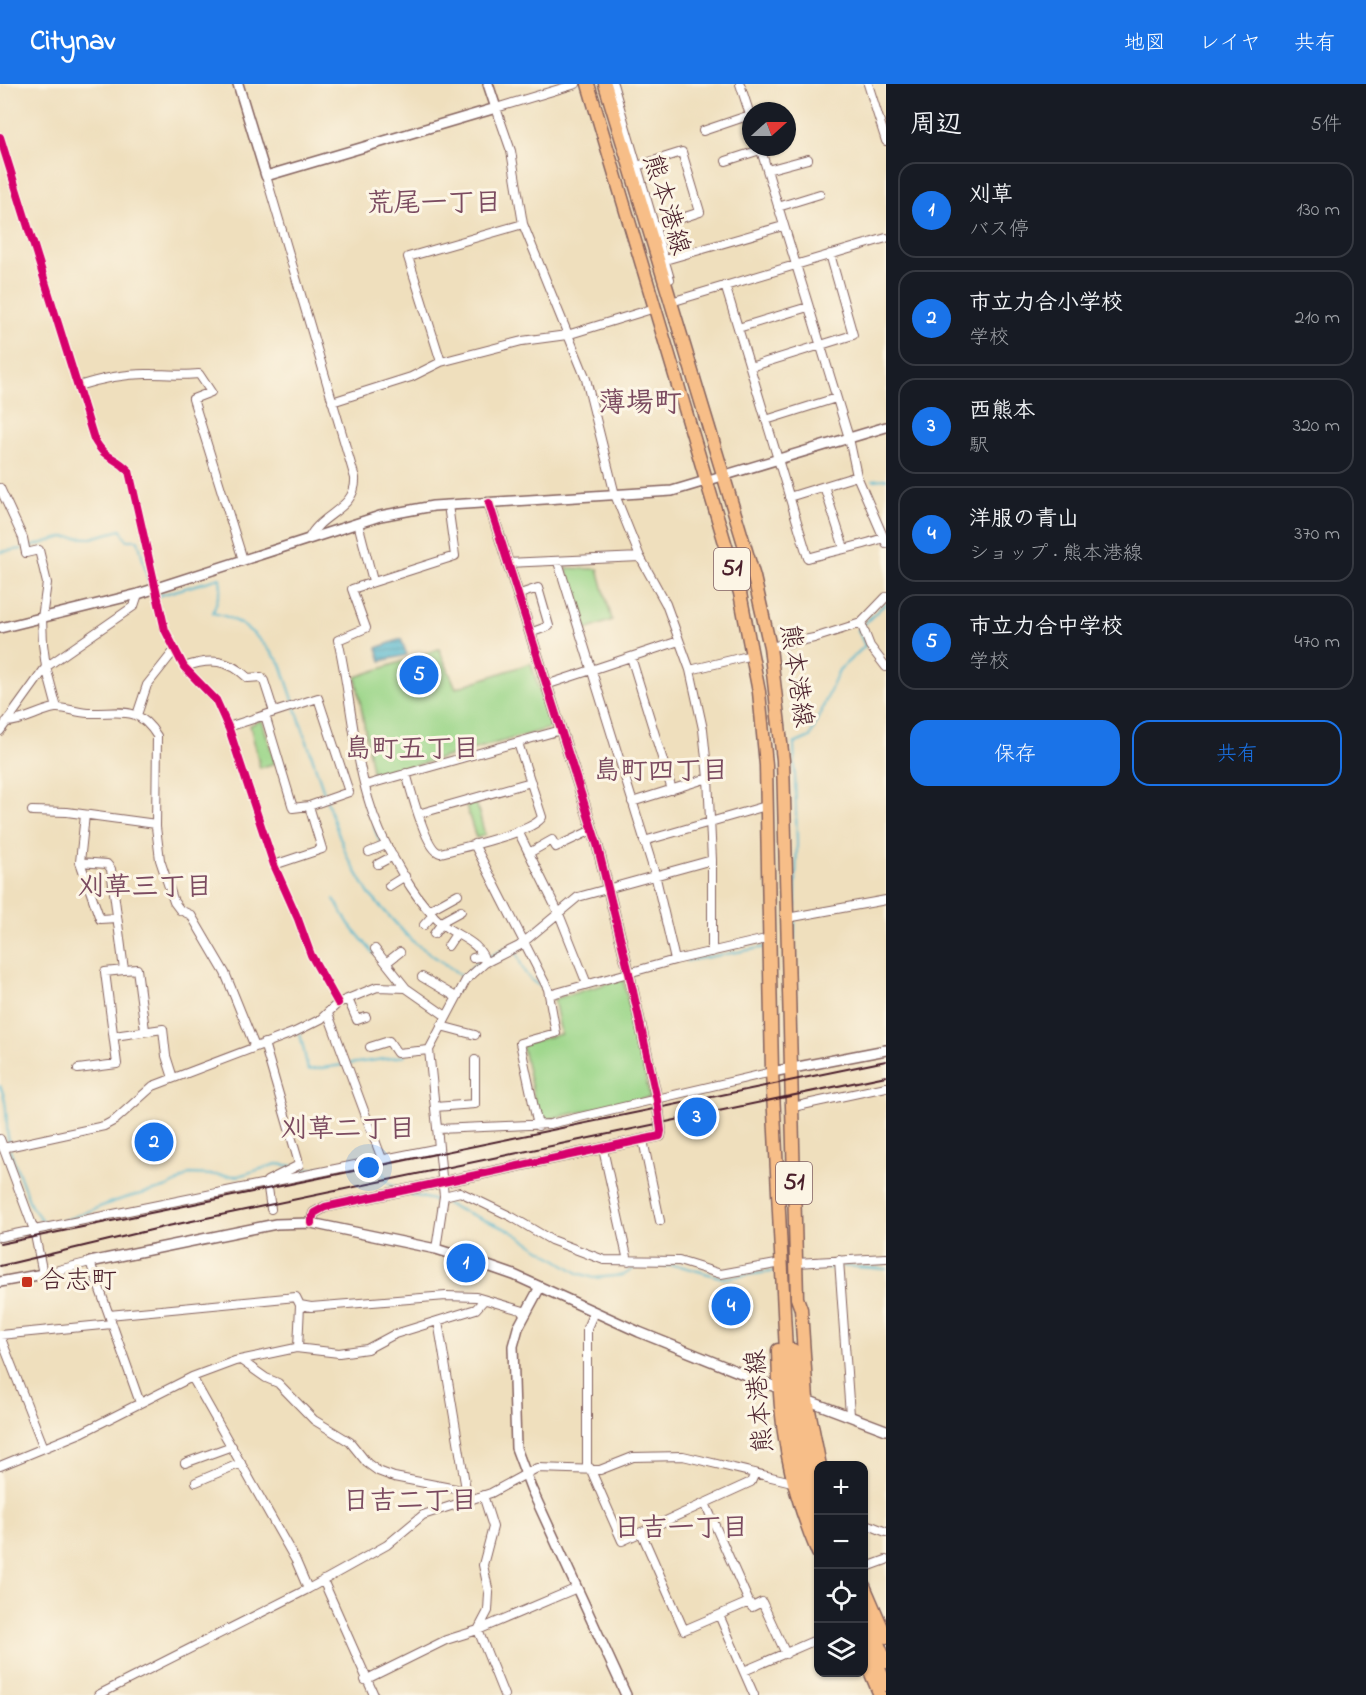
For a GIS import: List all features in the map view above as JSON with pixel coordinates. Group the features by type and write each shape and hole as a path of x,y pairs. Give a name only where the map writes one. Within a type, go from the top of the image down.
{"main road":[{"name":"熊本港線","path":"588,84 705,483 740,593 752,655 763,729 772,1072 778,1204 799,1463 815,1515"},
{"name":"熊本港線","path":"605,84 754,577 770,647 783,760 797,1298 801,1310 793,1394 792,1482 801,1513 814,1542"},
{"name":"熊本港線","path":"778,1204 775,1221 776,1264 793,1394 814,1483"},
{"name":"熊本港線","path":"793,1394 818,1461"},
{"path":"868,1595 886,1638"},
{"path":"868,1620 886,1662"},
{"path":"868,1643 886,1685"},
{"path":"868,1666 880,1695"}],"street":[{"path":"238,84 355,478 354,493 347,503 322,521 309,538"},
{"path":"488,84 511,151 523,224 586,379 615,495 640,557 666,604 690,670 704,729 708,778 712,860 712,952"},
{"path":"266,176 576,84"},
{"path":"613,84 670,279"},
{"path":"740,84 745,102"},
{"path":"868,84 886,141"},
{"path":"703,131 742,119"},
{"path":"0,137 94,439 103,455 121,462 129,471 165,630 184,667 216,699 228,727 274,865 298,919 310,955 338,1003"},
{"path":"637,166 682,152 700,212 655,227"},
{"path":"726,161 742,155"},
{"path":"725,285 808,558 885,540 857,476 849,438 762,156"},
{"path":"767,170 808,159"},
{"path":"778,207 820,194"},
{"path":"441,362 408,257 523,224"},
{"path":"665,260 783,226"},
{"path":"332,402 411,377 441,362 522,341 567,335 725,285 886,238"},
{"path":"750,368 853,335 830,254"},
{"path":"738,328 808,307"},
{"path":"78,386 108,377 132,374 184,376 199,374 211,392 193,399 243,560"},
{"path":"766,420 836,398"},
{"path":"0,628 138,594 309,538 400,512 448,505 672,492 886,427"},
{"path":"789,497 857,476"},
{"path":"824,486 844,548"},
{"path":"0,488 23,538 26,553 39,550 47,583 42,618 46,667 57,708"},
{"path":"311,1223 314,1213 325,1207 660,1136 657,1100 608,887 489,502"},
{"path":"448,505 455,556 352,589 366,628 338,640 366,784 386,845 431,913 456,934 477,946 484,959"},
{"path":"358,523 373,581"},
{"path":"507,563 640,557"},
{"path":"558,562 655,874 675,960"},
{"path":"518,595 538,588 549,626 530,633"},
{"path":"0,731 46,667 134,606 138,594"},
{"path":"770,647 814,638 861,623 886,597"},
{"path":"861,623 870,646 886,668"},
{"path":"546,685 679,641"},
{"path":"137,715 147,685 174,651"},
{"path":"690,670 752,655"},
{"path":"631,657 672,790"},
{"path":"184,667 213,660 237,667 248,678 261,677 274,712"},
{"path":"228,727 274,712 318,698 349,792 309,806 293,808 265,715"},
{"path":"6,722 57,708 87,713 113,711 137,715 149,723 157,736 156,824 160,860 174,902 196,921 225,973 255,1047"},
{"path":"366,784 561,730"},
{"path":"406,773 418,814 436,853 474,844 518,831 539,822 542,817 518,743"},
{"path":"632,802 708,778"},
{"path":"418,814 531,782"},
{"path":"274,865 322,849 309,806"},
{"path":"644,841 766,806"},
{"path":"32,811 156,824"},
{"path":"85,815 80,862 100,919 117,918"},
{"path":"529,853 552,840 556,847 592,830"},
{"path":"518,831 559,914 587,984"},
{"path":"474,844 549,995 556,1033 520,1043 538,1126"},
{"path":"369,852 386,845"},
{"path":"378,864 393,856"},
{"path":"436,1249 444,1196 429,1050 456,997 471,975 484,959 524,942 578,897 712,860"},
{"path":"80,862 106,864 111,869 124,970"},
{"path":"389,886 405,876"},
{"path":"424,925 431,913 458,894"},
{"path":"788,918 886,900"},
{"path":"434,934 441,923 460,911"},
{"path":"448,946 456,934"},
{"path":"549,995 675,960 770,938"},
{"path":"375,949 406,988 446,1016"},
{"path":"386,963 400,952"},
{"path":"473,958 484,959"},
{"path":"78,1070 117,1064 105,972 137,969 145,1030"},
{"path":"422,977 456,997"},
{"path":"43,1274 35,1232 2,1144 104,1126 115,1120 143,1092 173,1077 304,1028 328,1014 338,1003 384,985 406,988"},
{"path":"348,999 357,1020 366,1017"},
{"path":"328,1014 382,1159"},
{"path":"441,1026 475,1035"},
{"path":"114,1036 164,1029 166,1056 173,1077"},
{"path":"370,1047 391,1041 397,1053 429,1050"},
{"path":"264,1043 299,1165 267,1181 271,1209"},
{"path":"438,1129 538,1126 772,1072 886,1050"},
{"path":"435,1107 475,1104 475,1060"},
{"path":"793,1107 886,1087"},
{"path":"643,1140 660,1221"},
{"path":"0,1238 440,1148"},
{"path":"603,1149 627,1261"},
{"path":"444,1196 460,1192 573,1250 604,1260 679,1261 721,1274 776,1264"},
{"path":"0,1282 276,1224 311,1223 436,1249 514,1275 594,1312 886,1430"},
{"path":"796,1263 886,1258"},
{"path":"839,1260 850,1415"},
{"path":"90,1262 140,1403"},
{"path":"540,1287 518,1328 513,1346 512,1383 516,1448 525,1473 626,1695"},
{"path":"300,1305 446,1296 476,1297 527,1312"},
{"path":"44,1448 0,1336 296,1297 300,1305 298,1348"},
{"path":"0,1466 44,1448 192,1377 242,1361 298,1348 339,1353 367,1349 395,1334 476,1309 484,1300"},
{"path":"594,1312 586,1328 589,1468 622,1541 751,1482 755,1473"},
{"path":"438,1321 467,1495"},
{"path":"242,1361 266,1378 278,1383 314,1420 350,1442 367,1463 378,1471 467,1495 483,1495 537,1468 600,1470 633,1457 683,1456 792,1482"},
{"path":"192,1377 296,1560 308,1589"},
{"path":"186,1462 232,1446"},
{"path":"196,1482 242,1463"},
{"path":"98,1695 308,1589 387,1545 423,1515 467,1495"},
{"path":"483,1495 493,1527 483,1565 489,1593 488,1611 478,1630 504,1695"},
{"path":"705,1503 748,1600 752,1606 762,1602 786,1654"},
{"path":"868,1525 886,1532"},
{"path":"641,1533 684,1630 748,1600"},
{"path":"868,1567 886,1560"},
{"path":"323,1580 365,1680 374,1695"},
{"path":"365,1680 446,1640 478,1630 577,1588"},
{"path":"719,1615 754,1695"},
{"path":"744,1671 814,1641"}],"green space":[{"path":"566,568 598,569 612,620 584,631"},
{"path":"439,649 456,688 531,663 551,728 373,777 356,677"},
{"path":"262,720 275,763 260,768 250,725"},
{"path":"476,802 485,835 476,838 466,806"},
{"path":"623,979 650,1097 539,1121 522,1044 561,1034 554,999"}],"water":[{"path":"401,639 407,655 381,661 377,648"}],"waterway":[{"path":"873,480 886,479"},
{"path":"27,548 63,537 91,538 121,530 127,540 138,540 150,587"},
{"path":"0,552 22,549"},
{"path":"151,593 151,597 157,596 220,578 221,588 213,613 243,625 281,664 347,856 369,894 411,940 463,977 478,962 512,946"},
{"path":"864,624 886,603"},
{"path":"795,914 797,843 794,744 810,737 839,670 865,646 858,630 860,628"},
{"path":"361,785 369,816"},
{"path":"374,827 381,844"},
{"path":"334,899 349,924 374,954"},
{"path":"792,942 794,941 795,919"},
{"path":"686,961 766,947"},
{"path":"516,950 525,973 532,981 544,988"},
{"path":"455,992 463,977"},
{"path":"300,1033 308,1070 343,1065"},
{"path":"349,1064 405,1056"},
{"path":"0,1086 5,1100 9,1144"},
{"path":"10,1150 31,1206 44,1223 51,1224"},
{"path":"298,1169 303,1171 375,1157 389,1184 399,1189"},
{"path":"62,1221 120,1199 167,1187 189,1174 238,1176 277,1164 293,1166"},
{"path":"439,1188 440,1202"},
{"path":"409,1194 441,1202"},
{"path":"446,1204 511,1231 578,1273 594,1278 624,1275 639,1265 680,1266 723,1278 777,1271"},
{"path":"842,1266 886,1269"},
{"path":"800,1270 836,1267"}],"railway":[{"path":"0,1244 886,1061"},
{"path":"0,1266 168,1226 886,1076"}],"cycle path":[{"path":"0,137 94,439 107,455 129,471 165,630 184,667 216,700 229,729 274,865 311,955 338,1003"},
{"path":"311,1223 314,1213 325,1207 660,1136 657,1100 597,844 489,503"}],"place":[{"name":"市立力合中学校","path":"419,675"},
{"name":"西熊本","path":"697,1117"},
{"name":"市立力合小学校","path":"154,1142"},
{"name":"刈草","path":"466,1263"},
{"name":"合志町","path":"27,1282"},
{"name":"洋服の青山","path":"731,1306"}],"district":[{"name":"荒尾一丁目","path":"434,204"},
{"name":"薄場町","path":"640,404"},
{"name":"島町五丁目","path":"412,750"},
{"name":"島町四丁目","path":"661,772"},
{"name":"刈草三丁目","path":"145,888"},
{"name":"刈草二丁目","path":"348,1130"},
{"name":"日吉二丁目","path":"410,1502"},
{"name":"日吉一丁目","path":"681,1529"}]}
